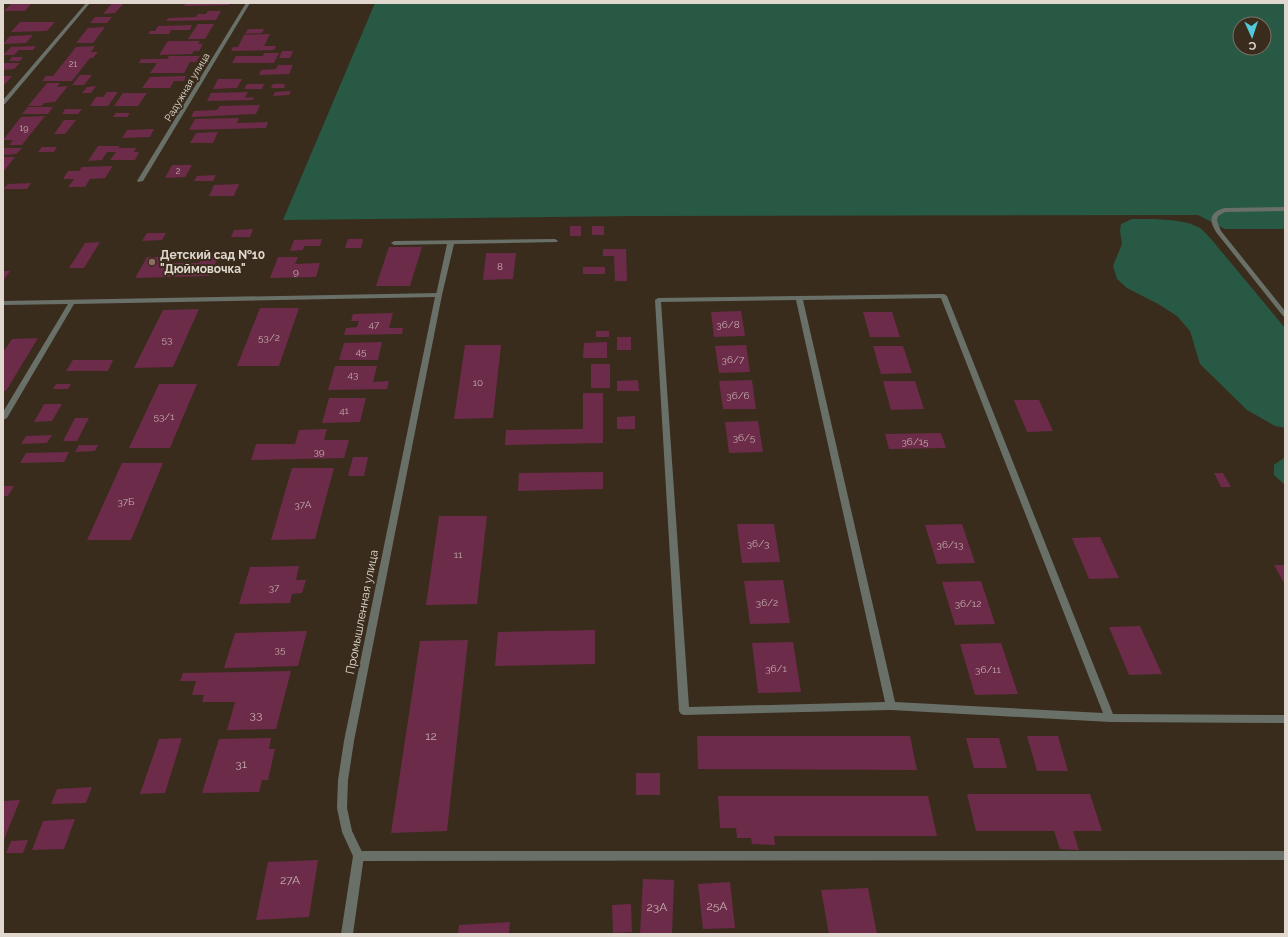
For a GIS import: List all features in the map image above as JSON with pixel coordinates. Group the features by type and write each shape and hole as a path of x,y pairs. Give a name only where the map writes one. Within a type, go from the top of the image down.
{"street":[{"path":"3,103 88,3"},
{"name":"Радужная улица","path":"140,181 248,3"},
{"path":"1285,209 1224,210 1217,213 1213,218 1214,224 1218,231 1285,315"},
{"path":"394,243 556,241"},
{"name":"Промышленная улица","path":"359,856 347,832 342,808 345,764 439,295 451,242"},
{"path":"3,303 439,295"},
{"path":"1110,718 944,296 658,300 684,711 891,706 1110,718 1285,720"},
{"path":"799,298 891,706"},
{"path":"3,418 72,302"},
{"path":"347,934 359,856 1283,856"}],"green space":[{"path":"375,3 1285,3 1285,229 1225,229 1198,215 636,216 283,220"},
{"path":"1132,219 1157,219 1185,222 1200,228 1211,239 1285,328 1285,428 1275,426 1247,410 1200,364 1190,331 1177,316 1160,305 1127,288 1117,279 1113,266 1122,244 1120,231 1121,224"},
{"path":"1285,457 1285,485 1274,475 1274,465"}],"building":[{"path":"12,3 32,3 25,11 4,11"},
{"path":"112,3 124,3 115,13 103,14"},
{"path":"186,3 230,3 229,5 184,6"},
{"path":"208,11 221,11 216,20 166,21 169,18 196,17 198,14 206,14"},
{"path":"95,17 112,17 107,23 90,23"},
{"path":"20,22 55,22 47,31 11,32"},
{"path":"198,24 214,24 205,39 188,39"},
{"path":"192,25 190,30 171,30 169,34 148,34 150,31 155,31 158,26"},
{"path":"105,27 93,43 76,43 88,28"},
{"path":"248,29 264,29 262,33 245,34"},
{"path":"270,34 264,46 276,46 274,50 231,51 233,47 238,47 244,35"},
{"path":"33,35 26,43 3,44 10,36"},
{"path":"168,41 200,41 198,44 203,44 199,51 194,51 192,54 159,55"},
{"path":"36,46 33,50 19,50 14,55 3,55 11,47"},
{"path":"95,46 91,52 98,52 93,58 90,58 72,81 42,81 46,76 53,76 76,47"},
{"path":"282,51 293,51 290,58 279,58"},
{"path":"264,53 279,53 274,63 232,63 236,56 263,56"},
{"path":"169,56 200,56 196,62 190,62 184,73 150,73 157,63 139,63 141,59 167,59"},
{"path":"12,57 23,57 20,61 9,61"},
{"path":"3,63 20,63 14,69 3,70"},
{"path":"278,65 293,65 289,74 259,75 261,70 276,69"},
{"path":"80,75 92,75 84,85 72,85"},
{"path":"3,76 12,76 4,85"},
{"path":"186,76 184,81 174,81 170,88 142,88 150,77"},
{"path":"218,79 242,79 237,88 213,89"},
{"path":"47,83 60,83 57,87 68,86 55,102 44,103 41,106 28,106"},
{"path":"247,84 264,84 262,89 244,89"},
{"path":"273,84 285,84 284,88 271,88"},
{"path":"96,86 91,93 82,93 87,87"},
{"path":"291,91 289,95 273,96 275,92"},
{"path":"107,92 118,92 108,106 90,106 96,97 103,97"},
{"path":"248,92 245,98 254,97 253,100 207,101 211,93"},
{"path":"123,93 147,93 138,106 114,106"},
{"path":"260,105 256,114 191,117 194,111 217,110 220,106"},
{"path":"28,107 53,107 48,114 22,114"},
{"path":"65,109 82,109 78,114 62,114"},
{"path":"116,113 130,113 127,117 113,117"},
{"path":"45,116 22,145 9,145 13,140 3,140 21,117"},
{"path":"239,118 237,123 268,122 266,128 189,130 195,119"},
{"path":"64,120 76,120 65,134 54,134"},
{"path":"154,129 150,137 122,138 127,130"},
{"path":"218,132 213,143 190,143 196,133"},
{"path":"98,146 136,148 134,152 139,152 135,160 110,160 116,152 107,152 102,160 88,161"},
{"path":"42,147 57,147 54,152 38,152"},
{"path":"4,148 22,148 16,154 3,155"},
{"path":"3,157 15,157 3,172"},
{"path":"172,165 192,165 185,177 165,178"},
{"path":"113,166 105,178 90,179 85,187 68,187 74,179 63,179 68,171 79,171 82,167"},
{"path":"216,175 213,181 194,181 197,176"},
{"path":"31,183 27,189 3,189 8,184"},
{"path":"239,184 234,196 209,196 214,185"},
{"path":"570,226 581,226 581,236 570,236"},
{"path":"592,226 604,226 604,235 592,235"},
{"path":"253,229 250,237 231,237 234,230"},
{"path":"147,233 166,233 162,240 142,241"},
{"path":"322,239 320,246 304,246 303,250 290,251 294,240"},
{"path":"348,239 363,239 361,248 345,248"},
{"path":"100,242 84,268 69,268 85,243"},
{"path":"389,247 422,247 410,286 376,286"},
{"path":"603,249 626,249 627,281 615,281 614,256 603,256"},
{"path":"486,253 516,253 513,279 483,280"},
{"path":"203,256 219,256 209,276 135,278 147,257 163,257 159,263 199,263"},
{"path":"278,257 298,257 295,264 320,263 316,277 270,278"},
{"path":"583,267 605,267 605,274 583,274"},
{"path":"3,271 10,271 3,281"},
{"path":"260,308 299,308 279,366 237,366"},
{"path":"199,309 173,367 134,368 163,310"},
{"path":"741,311 745,336 714,337 711,312"},
{"path":"863,312 892,312 900,337 870,337"},
{"path":"393,313 389,328 403,328 402,334 344,335 346,328 357,327 359,321 351,321 353,314"},
{"path":"596,331 609,331 609,337 596,337"},
{"path":"617,337 631,337 631,350 617,350"},
{"path":"38,338 6,391 3,391 3,352 12,339"},
{"path":"382,342 378,360 339,360 344,343"},
{"path":"607,342 607,358 583,358 584,343"},
{"path":"465,345 501,345 493,418 454,419"},
{"path":"746,345 750,372 719,373 715,346"},
{"path":"873,346 903,346 912,373 881,374"},
{"path":"73,360 113,360 108,371 66,371"},
{"path":"591,364 610,364 610,388 591,388"},
{"path":"335,366 377,366 373,382 389,381 387,389 328,390"},
{"path":"638,380 639,391 617,391 617,381"},
{"path":"752,380 756,409 723,409 719,381"},
{"path":"883,381 915,381 924,409 891,410"},
{"path":"56,384 71,384 68,389 53,389"},
{"path":"159,384 197,384 170,448 129,448"},
{"path":"583,393 603,393 603,443 505,445 506,430 583,429"},
{"path":"329,398 366,398 360,422 322,423"},
{"path":"1014,400 1039,400 1053,431 1027,432"},
{"path":"44,404 62,404 52,421 34,422"},
{"path":"635,416 635,429 617,429 617,417"},
{"path":"75,418 89,418 77,441 63,441"},
{"path":"758,421 763,452 729,453 725,422"},
{"path":"327,429 324,440 349,440 344,458 251,460 256,444 295,444 299,430"},
{"path":"941,433 946,448 889,449 885,434"},
{"path":"52,435 47,443 21,444 26,436"},
{"path":"79,445 98,445 95,451 75,452"},
{"path":"69,452 64,462 20,463 26,453"},
{"path":"353,457 368,457 364,476 348,476"},
{"path":"122,463 163,463 131,540 87,540"},
{"path":"292,468 334,468 315,539 271,540"},
{"path":"603,472 603,489 518,491 519,473"},
{"path":"1214,473 1223,473 1231,487 1221,487"},
{"path":"3,486 14,486 8,496 3,496"},
{"path":"439,516 487,516 477,604 426,605"},
{"path":"737,524 774,524 780,562 742,563"},
{"path":"962,524 975,563 937,564 925,525"},
{"path":"1100,537 1119,578 1089,579 1072,538"},
{"path":"1274,565 1285,565 1285,585"},
{"path":"299,566 296,580 306,580 302,593 292,594 290,603 239,604 250,567"},
{"path":"783,580 790,623 750,624 744,581"},
{"path":"981,581 995,624 955,625 942,582"},
{"path":"1140,626 1162,674 1129,675 1109,627"},
{"path":"595,630 595,664 495,666 498,632"},
{"path":"307,631 298,666 224,668 235,633"},
{"path":"468,640 447,831 391,833 420,641"},
{"path":"793,642 801,692 758,693 752,643"},
{"path":"1001,643 1018,694 975,695 960,644"},
{"path":"291,671 276,729 227,730 235,702 202,702 204,695 192,695 196,681 180,681 183,673"},
{"path":"697,736 910,736 917,770 698,769"},
{"path":"1027,736 1058,736 1068,771 1037,771"},
{"path":"182,738 165,793 140,794 159,739"},
{"path":"271,738 269,749 275,749 268,780 262,780 259,792 202,793 219,739"},
{"path":"966,738 999,738 1007,768 974,768"},
{"path":"636,773 660,773 660,795 636,795"},
{"path":"92,787 86,803 51,804 57,789"},
{"path":"967,794 1090,794 1102,831 1073,831 1079,850 1060,849 1054,831 976,831"},
{"path":"718,796 928,796 937,836 774,836 775,845 752,844 751,838 737,838 736,828 720,828"},
{"path":"20,800 3,842 3,801"},
{"path":"75,819 64,849 32,850 43,821"},
{"path":"28,840 23,853 6,853 11,841"},
{"path":"318,860 309,917 256,920 268,862"},
{"path":"643,879 674,880 672,934 640,934"},
{"path":"730,882 735,928 703,929 698,884"},
{"path":"868,888 877,934 829,934 821,890"},
{"path":"631,904 632,932 613,933 612,905"},
{"path":"510,922 509,934 458,934 459,925"}],"place":[{"name":"Детский сад №10 \"Дюймовочка\"","path":"152,262"}]}
